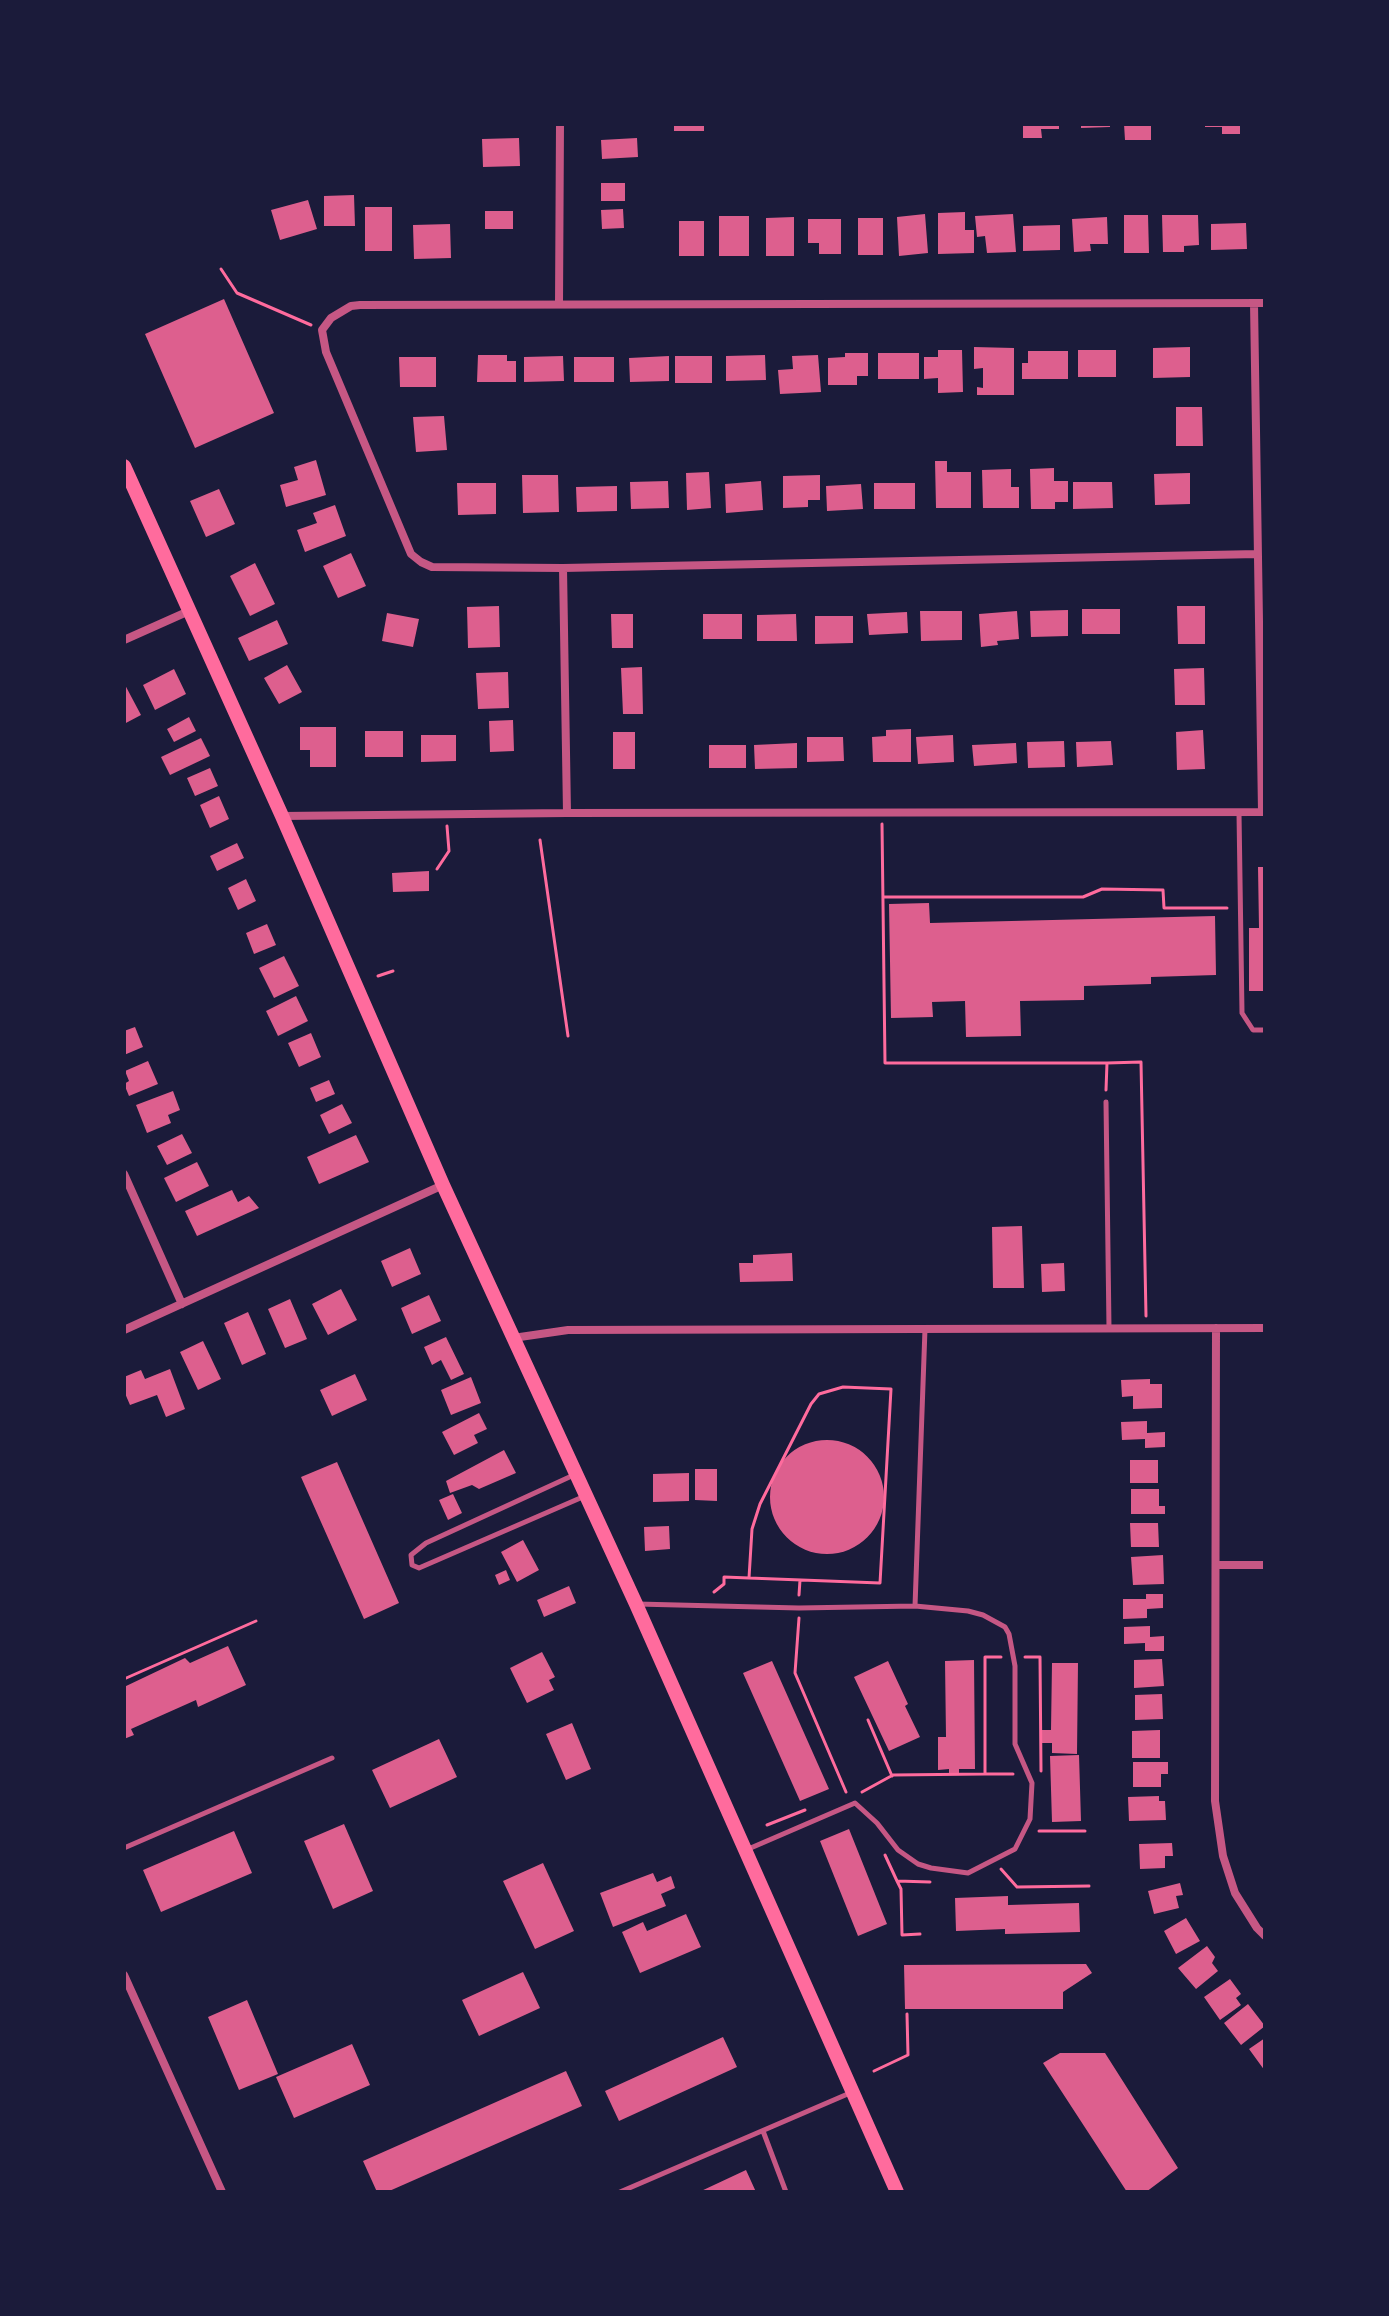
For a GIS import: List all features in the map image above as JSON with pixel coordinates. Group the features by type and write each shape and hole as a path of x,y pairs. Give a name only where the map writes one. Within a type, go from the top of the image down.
{"main road":[{"path":"124,466 282,816 443,1185 636,1604 897,2192"}],"street":[{"path":"559,304 560,124"},
{"path":"282,816 1263,812 1254,303"},
{"path":"1258,554 563,568 432,567 411,554 326,352 322,330 331,318 351,306 1265,303"},
{"path":"563,568 567,813"},
{"path":"124,640 189,611"},
{"path":"124,1174 182,1304"},
{"path":"124,1330 443,1185"},
{"path":"1216,1328 1217,1820 1223,1856 1235,1893 1265,1936"},
{"path":"513,1338 568,1330 1265,1328"},
{"path":"1216,1565 1265,1565"},
{"path":"124,1975 222,2192"}],"lane":[{"path":"1239,813 1242,1013 1253,1030 1265,1030"},
{"path":"1106,1102 1109,1329"},
{"path":"915,1606 925,1329"},
{"path":"576,1474 426,1543 411,1555 412,1565 419,1568 586,1495"},
{"path":"636,1604 799,1608 915,1606 968,1611 1005,1627 1013,1657 1015,1744 1032,1783 1030,1819 1015,1849 968,1873 931,1868 918,1864 898,1850 877,1823 855,1803 745,1851"},
{"path":"124,1848 332,1758"},
{"path":"620,2192 852,2092"},
{"path":"763,2131 786,2192"}],"path":[{"path":"221,269 237,293 322,330"},
{"path":"882,812 885,1063 1141,1062 1146,1329"},
{"path":"437,869 449,851 445,814"},
{"path":"540,840 568,1036"},
{"path":"883,897 1083,897 1102,889 1163,890 1164,908 1240,908"},
{"path":"378,976 393,971"},
{"path":"1106,1102 1107,1063"},
{"path":"714,1592 724,1584 724,1577 749,1578 800,1580 880,1583 891,1389 843,1387 819,1394 811,1404 760,1504 752,1529 749,1578"},
{"path":"800,1580 795,1673 847,1794"},
{"path":"124,1679 256,1621"},
{"path":"859,1794 892,1776 985,1774 985,1657 1040,1657 1042,1778"},
{"path":"868,1720 892,1776"},
{"path":"767,1825 810,1808"},
{"path":"1031,1832 1085,1831"},
{"path":"881,1846 901,1889 902,1935 920,1934"},
{"path":"999,1866 1017,1887 1089,1886"},
{"path":"897,1881 939,1882"},
{"path":"874,2071 908,2055 907,2014"}],"building":[{"path":"674,124 704,124 704,131 674,131"},
{"path":"1023,124 1059,124 1059,129 1041,129 1042,138 1023,138"},
{"path":"1081,124 1110,124 1110,127 1081,128"},
{"path":"1124,124 1151,124 1151,140 1125,140"},
{"path":"1205,124 1240,124 1240,134 1222,134 1222,127 1205,127"},
{"path":"519,138 520,166 483,167 482,139"},
{"path":"637,138 638,157 602,159 601,140"},
{"path":"601,183 625,183 625,201 601,201"},
{"path":"354,195 355,226 324,226 324,196"},
{"path":"308,200 317,229 280,240 271,210"},
{"path":"365,207 392,207 392,251 365,251"},
{"path":"623,209 624,228 602,229 601,210"},
{"path":"485,211 513,211 513,229 485,229"},
{"path":"965,212 965,230 974,230 974,253 938,254 938,213"},
{"path":"925,214 928,253 899,256 897,217"},
{"path":"1013,214 1016,252 987,253 985,236 977,237 975,216"},
{"path":"1124,215 1148,215 1149,253 1124,253"},
{"path":"1162,215 1198,215 1199,245 1184,246 1184,252 1163,252"},
{"path":"719,216 749,216 749,256 719,256"},
{"path":"794,217 794,256 766,256 766,218"},
{"path":"1107,217 1108,244 1090,244 1091,251 1074,252 1072,219"},
{"path":"858,218 883,218 883,255 858,255"},
{"path":"808,219 841,219 841,254 819,254 819,243 808,243"},
{"path":"679,221 704,221 704,256 679,256"},
{"path":"1246,223 1247,249 1211,250 1211,224"},
{"path":"450,224 451,258 414,259 413,225"},
{"path":"1060,225 1060,250 1023,251 1023,226"},
{"path":"224,299 274,413 195,448 145,334"},
{"path":"974,347 1014,348 1014,395 977,395 977,387 983,388 983,368 974,369"},
{"path":"1190,347 1190,377 1153,378 1153,348"},
{"path":"938,350 962,350 963,392 938,393 938,378 924,379 924,357 938,357"},
{"path":"1078,350 1116,350 1116,377 1078,377"},
{"path":"1028,351 1068,351 1068,379 1022,379 1022,363 1028,363"},
{"path":"845,353 868,353 868,376 857,376 857,385 828,385 828,358 845,357"},
{"path":"878,353 919,353 919,379 878,379"},
{"path":"478,355 507,355 507,361 516,361 516,382 477,382"},
{"path":"765,355 766,380 726,381 726,356"},
{"path":"818,355 821,392 780,394 778,370 793,369 792,356"},
{"path":"563,356 564,381 524,382 524,357"},
{"path":"669,356 669,381 630,382 629,358"},
{"path":"675,356 712,356 712,383 675,383"},
{"path":"399,357 436,357 436,387 400,387"},
{"path":"574,357 614,357 614,382 574,382"},
{"path":"1176,407 1202,407 1203,446 1176,446"},
{"path":"444,416 447,450 416,452 413,417"},
{"path":"316,460 326,495 286,507 280,485 298,480 294,467"},
{"path":"935,461 947,461 947,472 971,472 971,508 936,508"},
{"path":"1054,468 1054,481 1068,481 1068,502 1055,502 1055,509 1031,509 1030,469"},
{"path":"1011,469 1011,487 1019,487 1019,508 983,508 982,470"},
{"path":"709,472 711,508 687,510 686,473"},
{"path":"1190,473 1190,504 1155,505 1154,474"},
{"path":"522,475 558,475 559,512 523,513"},
{"path":"820,475 820,500 808,500 808,507 783,508 783,476"},
{"path":"668,481 669,508 631,509 630,482"},
{"path":"761,481 763,510 726,513 725,484"},
{"path":"1073,482 1112,482 1113,508 1073,509"},
{"path":"457,483 496,483 496,514 458,515"},
{"path":"874,483 915,483 915,509 874,509"},
{"path":"861,484 863,509 827,511 826,486"},
{"path":"617,486 617,511 577,512 576,487"},
{"path":"219,489 235,524 206,537 190,501"},
{"path":"335,505 346,536 305,552 297,530 317,523 313,513"},
{"path":"351,553 366,586 338,598 323,566"},
{"path":"255,563 275,604 250,616 230,576"},
{"path":"499,606 500,647 468,648 467,607"},
{"path":"1177,606 1205,606 1205,644 1178,644"},
{"path":"1082,609 1120,609 1120,634 1082,634"},
{"path":"1068,610 1068,636 1031,637 1030,611"},
{"path":"920,611 962,611 962,640 921,641"},
{"path":"1017,611 1019,639 997,641 998,645 981,647 979,614"},
{"path":"907,612 908,633 869,635 867,614"},
{"path":"387,613 419,619 413,647 382,641"},
{"path":"611,614 633,614 633,648 612,648"},
{"path":"703,614 742,614 742,639 703,639"},
{"path":"796,614 797,641 757,641 757,615"},
{"path":"815,616 853,616 853,643 815,644"},
{"path":"277,620 288,644 249,661 238,638"},
{"path":"287,665 302,692 279,704 264,678"},
{"path":"642,667 643,714 623,714 621,668"},
{"path":"1204,668 1205,705 1175,705 1174,669"},
{"path":"174,669 186,694 155,710 143,685"},
{"path":"508,672 509,708 478,709 476,673"},
{"path":"124,683 141,715 124,724"},
{"path":"189,717 196,731 174,742 167,729"},
{"path":"513,720 514,751 490,752 489,721"},
{"path":"300,727 336,727 336,767 310,767 310,750 300,750"},
{"path":"911,729 911,762 873,762 872,737 886,736 886,730"},
{"path":"1203,730 1205,769 1177,770 1176,732"},
{"path":"365,731 403,731 403,757 365,757"},
{"path":"613,732 635,732 635,769 613,769"},
{"path":"421,735 456,735 456,761 421,762"},
{"path":"953,735 954,762 918,764 916,737"},
{"path":"807,737 843,737 844,761 807,762"},
{"path":"201,738 210,756 170,775 161,757"},
{"path":"1064,741 1065,767 1028,768 1027,742"},
{"path":"1111,741 1113,765 1077,767 1076,742"},
{"path":"797,743 797,768 755,769 754,745"},
{"path":"1016,743 1017,763 974,766 972,745"},
{"path":"709,745 746,745 746,768 709,768"},
{"path":"210,768 218,786 195,796 187,778"},
{"path":"219,796 229,819 210,828 200,805"},
{"path":"237,843 244,858 217,871 210,856"},
{"path":"1258,867 1265,867 1265,991 1249,991 1249,928 1259,928"},
{"path":"429,871 429,891 393,892 392,873"},
{"path":"246,879 256,901 238,910 228,888"},
{"path":"929,903 930,923 1215,916 1216,975 1151,977 1151,984 1084,986 1084,1000 1020,1001 1021,1036 966,1037 965,1001 932,1002 933,1017 891,1018 889,904"},
{"path":"267,924 276,945 254,954 246,933"},
{"path":"284,956 299,986 274,998 259,968"},
{"path":"296,996 308,1021 278,1036 266,1011"},
{"path":"135,1027 143,1047 124,1055 124,1031"},
{"path":"311,1033 321,1057 299,1067 288,1043"},
{"path":"148,1061 158,1084 129,1096 124,1084 129,1081 125,1071"},
{"path":"329,1080 335,1094 316,1102 310,1088"},
{"path":"173,1091 180,1110 168,1115 171,1123 147,1133 136,1105"},
{"path":"342,1104 352,1123 329,1134 320,1115"},
{"path":"182,1134 192,1153 167,1165 157,1146"},
{"path":"356,1135 369,1162 319,1184 307,1157"},
{"path":"197,1162 209,1186 176,1202 164,1178"},
{"path":"232,1190 238,1202 249,1196 259,1208 197,1236 185,1211"},
{"path":"1022,1226 1024,1288 993,1288 992,1227"},
{"path":"410,1248 421,1274 392,1287 381,1261"},
{"path":"792,1253 793,1281 740,1282 739,1263 753,1263 753,1255"},
{"path":"1064,1263 1065,1291 1042,1292 1041,1264"},
{"path":"341,1289 357,1320 328,1335 312,1304"},
{"path":"429,1295 441,1321 412,1334 401,1308"},
{"path":"290,1299 307,1339 285,1348 268,1309"},
{"path":"248,1312 266,1354 242,1365 224,1323"},
{"path":"446,1337 464,1374 451,1380 441,1360 432,1365 424,1347"},
{"path":"203,1341 221,1379 198,1390 180,1352"},
{"path":"170,1369 185,1409 166,1417 157,1395 130,1405 124,1391 124,1377 141,1370 145,1379"},
{"path":"355,1374 367,1400 332,1416 320,1390"},
{"path":"471,1377 481,1403 451,1415 441,1390"},
{"path":"1150,1379 1150,1384 1162,1384 1162,1408 1133,1409 1133,1396 1122,1397 1121,1380"},
{"path":"479,1413 487,1429 474,1435 478,1443 454,1455 442,1432"},
{"path":"1147,1421 1147,1433 1165,1432 1165,1447 1145,1448 1145,1439 1122,1440 1121,1422"},
{"path":"827,1440 849,1444 868,1456 880,1475 884,1497 880,1519 868,1538 849,1550 827,1554 805,1550 786,1538 774,1519 770,1497 774,1475 786,1456 805,1444"},
{"path":"504,1450 516,1473 479,1489 472,1485 450,1493 446,1481"},
{"path":"1130,1460 1158,1460 1158,1483 1130,1483"},
{"path":"337,1462 399,1603 364,1619 301,1477"},
{"path":"695,1469 717,1469 717,1501 695,1500"},
{"path":"689,1473 689,1501 653,1502 653,1474"},
{"path":"1131,1489 1159,1489 1159,1506 1165,1506 1165,1514 1131,1514"},
{"path":"453,1494 462,1513 448,1520 439,1500"},
{"path":"1130,1523 1158,1523 1159,1547 1131,1547"},
{"path":"669,1526 670,1549 645,1551 644,1527"},
{"path":"523,1540 539,1570 517,1582 501,1552"},
{"path":"1163,1555 1164,1584 1133,1585 1131,1557"},
{"path":"506,1570 510,1580 499,1585 495,1575"},
{"path":"569,1586 576,1603 544,1617 537,1600"},
{"path":"1146,1594 1163,1594 1163,1608 1147,1609 1147,1618 1123,1619 1123,1599 1146,1599"},
{"path":"1150,1626 1150,1637 1164,1636 1164,1651 1145,1651 1145,1643 1124,1644 1124,1627"},
{"path":"228,1646 246,1685 198,1707 196,1700 131,1729 134,1735 124,1739 124,1687 185,1658 190,1663"},
{"path":"542,1652 555,1677 549,1680 554,1690 527,1703 510,1668"},
{"path":"1162,1659 1164,1686 1134,1688 1134,1660"},
{"path":"974,1660 975,1769 959,1769 959,1773 949,1773 949,1769 938,1770 938,1737 946,1737 945,1661"},
{"path":"772,1661 829,1789 800,1801 743,1673"},
{"path":"888,1661 920,1737 889,1751 854,1677"},
{"path":"1052,1663 1078,1663 1077,1754 1052,1753 1052,1743 1042,1743 1042,1730 1051,1730"},
{"path":"1162,1694 1163,1719 1135,1720 1135,1695"},
{"path":"572,1723 591,1769 566,1780 546,1734"},
{"path":"1160,1730 1160,1758 1132,1758 1132,1731"},
{"path":"439,1739 457,1777 390,1808 372,1770"},
{"path":"1079,1755 1081,1821 1052,1822 1050,1756"},
{"path":"1133,1762 1168,1762 1168,1774 1161,1774 1161,1787 1133,1787"},
{"path":"1159,1796 1159,1801 1165,1801 1166,1820 1129,1821 1128,1797"},
{"path":"344,1824 373,1891 333,1909 304,1841"},
{"path":"849,1829 887,1924 858,1936 820,1841"},
{"path":"234,1831 252,1873 161,1912 143,1870"},
{"path":"1172,1843 1173,1856 1165,1856 1165,1868 1140,1869 1139,1844"},
{"path":"543,1863 574,1931 535,1949 503,1881"},
{"path":"653,1873 657,1882 671,1876 675,1888 661,1894 666,1906 613,1927 600,1893"},
{"path":"1180,1883 1183,1895 1176,1896 1179,1908 1154,1914 1148,1891"},
{"path":"1008,1896 1008,1905 1079,1903 1080,1932 1005,1934 1005,1929 956,1931 955,1898"},
{"path":"686,1914 701,1947 640,1973 622,1932 643,1922 647,1931"},
{"path":"1186,1918 1200,1941 1176,1954 1164,1931"},
{"path":"1207,1946 1215,1957 1212,1963 1218,1971 1196,1989 1178,1968"},
{"path":"1086,1964 1092,1973 1063,1992 1063,2009 905,2009 904,1965"},
{"path":"523,1972 540,2008 479,2036 462,2000"},
{"path":"1230,1979 1241,1994 1236,1998 1241,2005 1220,2020 1204,1997"},
{"path":"247,2000 278,2074 239,2090 208,2017"},
{"path":"1248,2004 1265,2026 1241,2045 1224,2023"},
{"path":"723,2037 737,2067 619,2121 605,2091"},
{"path":"1265,2038 1265,2071 1249,2049"},
{"path":"352,2044 370,2085 294,2118 276,2077"},
{"path":"1060,2053 1105,2053 1178,2168 1146,2192 1127,2192 1043,2063"},
{"path":"566,2071 582,2106 387,2192 377,2192 363,2161"},
{"path":"746,2170 756,2192 699,2192"}]}
